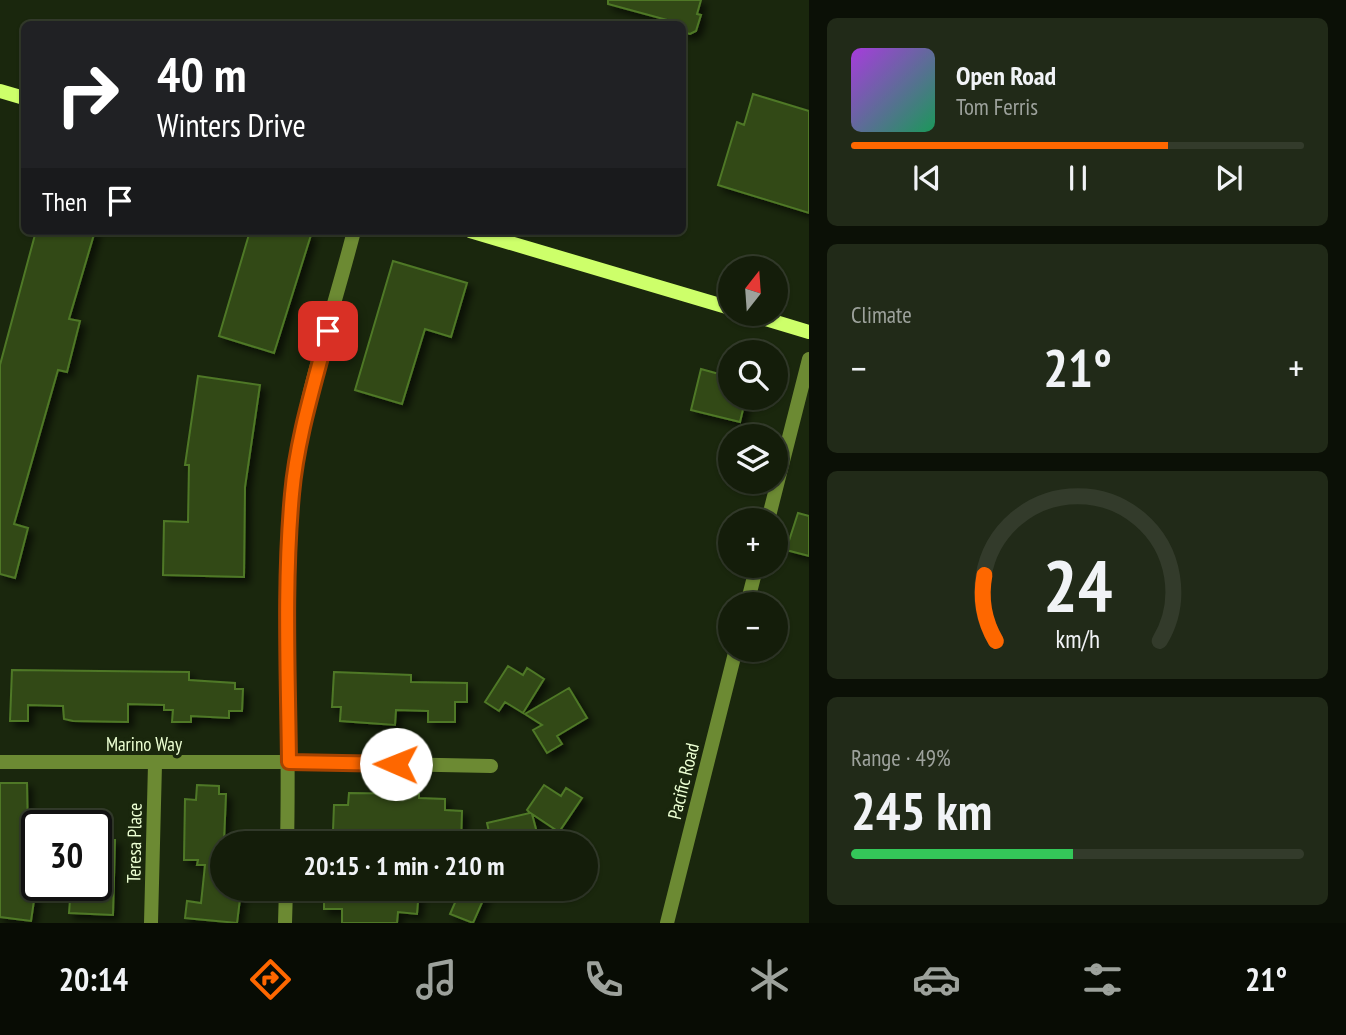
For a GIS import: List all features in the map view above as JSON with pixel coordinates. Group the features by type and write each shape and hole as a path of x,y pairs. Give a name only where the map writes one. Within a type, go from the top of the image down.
{"main road":[{"path":"0,91 21,97"},
{"path":"484,235 718,304"},
{"path":"788,326 809,332"}],"street":[{"path":"287,831 288,573 292,492 305,417 353,235"},
{"path":"771,508 809,359"},
{"name":"Pacific Road","path":"667,923 733,662"},
{"name":"Marino Way","path":"0,762 289,762 491,766"},
{"name":"Teresa Place","path":"151,923 155,764"},
{"path":"285,923 286,901"}],"building":[{"path":"608,0 701,0 697,14 701,15 696,31 690,34 686,33 686,21 671,21 608,4"},
{"path":"753,94 809,111 809,213 718,185 737,122 744,125"},
{"path":"35,235 94,235 69,319 80,321 67,372 58,370 14,524 28,528 15,578 0,574 0,365"},
{"path":"249,235 311,235 274,353 219,336"},
{"path":"393,261 467,283 451,337 425,329 402,404 355,390"},
{"path":"701,369 718,374 718,410 743,410 740,422 691,410"},
{"path":"198,376 260,385 245,487 244,577 163,575 164,521 188,522 189,465 185,465"},
{"path":"798,513 809,516 809,556 788,551"},
{"path":"508,666 523,675 527,668 544,679 523,713 505,702 499,711 485,702"},
{"path":"12,670 189,672 189,680 235,683 235,689 243,689 242,711 229,711 229,718 191,716 191,722 172,722 173,710 164,710 164,705 128,704 128,722 73,721 64,719 63,706 28,705 28,721 10,721"},
{"path":"334,672 411,675 411,682 467,683 467,702 455,702 455,722 428,722 428,711 396,710 395,725 340,721 341,707 332,707"},
{"path":"569,688 587,718 557,736 562,744 547,753 533,730 542,725 525,714"},
{"path":"0,783 27,783 28,810 21,810 21,901 34,901 31,921 0,917"},
{"path":"197,785 219,786 219,794 226,794 224,831 210,831 210,901 240,901 237,923 185,918 187,901 201,903 205,865 197,865 198,860 184,860 185,799 196,800"},
{"path":"544,785 561,796 566,788 582,798 560,831 532,814 537,831 489,831 487,823 530,813 527,810"},
{"path":"349,793 419,794 419,798 445,799 445,810 462,811 461,831 333,831 334,805 348,805"},
{"path":"112,840 115,840 113,915 69,913 70,901 112,901"},
{"path":"324,901 418,901 417,914 398,912 397,923 342,923 342,909 324,909"},
{"path":"456,901 483,901 473,923 450,914"}],"route":[{"path":"328,331 305,417 292,492 288,573 289,762 396,764"}]}
